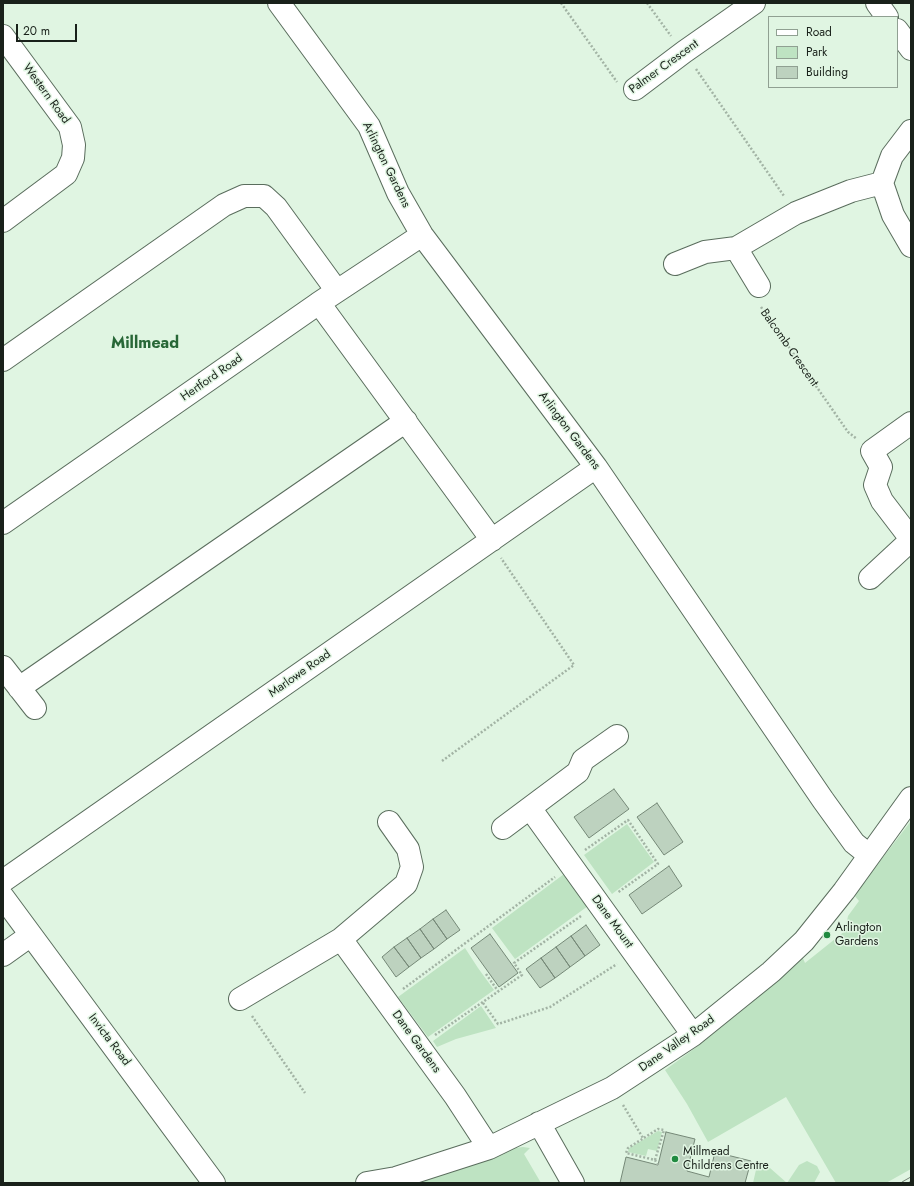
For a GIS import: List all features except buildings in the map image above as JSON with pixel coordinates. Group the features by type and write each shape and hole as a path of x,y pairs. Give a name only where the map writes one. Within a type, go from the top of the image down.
{"street":[{"name":"Arlington Gardens","path":"278,3 369,126 398,193 422,235 596,467 827,806 854,843 869,855"},
{"name":"Palmer Crescent","path":"635,89 684,52 754,3"},
{"path":"877,3 886,16"},
{"path":"898,31 911,49"},
{"name":"Western Road","path":"3,36 70,127 74,145 73,158 66,174 3,221"},
{"path":"911,131 892,156 882,183 893,216 911,246"},
{"path":"675,264 705,252 736,248 796,213 851,191 882,183"},
{"path":"3,360 224,205 244,196 264,196 276,207 337,291"},
{"name":"Hertford Road","path":"3,523 319,303 422,235"},
{"path":"736,248 759,286"},
{"path":"319,303 406,421 491,541"},
{"path":"20,688 406,421"},
{"path":"870,578 911,540 882,501 875,485 876,459 911,423"},
{"name":"Marlowe Road","path":"3,880 596,467"},
{"path":"3,667 35,708"},
{"path":"504,828 578,772 583,760 617,736"},
{"name":"Dane Valley Road","path":"367,1183 396,1178 489,1148 612,1088 693,1035 771,972 804,941 844,891 911,798"},
{"name":"Dane Mount","path":"530,808 693,1035"},
{"path":"240,999 341,939 406,884 412,867 408,849 389,822"},
{"name":"Invicta Road","path":"3,897 214,1183"},
{"path":"3,955 31,935"},
{"name":"Dane Gardens","path":"341,939 455,1096 489,1148"},
{"path":"539,1123 573,1183"}],"path":[{"name":"Palmer Crescent","path":"561,3 626,95 635,89"},
{"path":"647,3 666,30"},
{"path":"700,75 770,176"},
{"name":"Balcomb Crescent","path":"759,286 757,302 848,432 876,459"},
{"path":"442,761 574,665 491,541"},
{"path":"386,1001 489,927 628,820 658,864 613,895 598,903 514,963 522,975 419,1046"},
{"path":"482,1002 498,1024 550,1007 634,953"},
{"path":"486,974 498,991"},
{"path":"240,999 305,1093"},
{"path":"612,1088 643,1138"},
{"path":"655,1160 664,1130 658,1130 643,1138 628,1148 626,1153 655,1160 658,1165"}],"green space":[{"path":"911,821 911,1169 886,1183 836,1183 786,1097 708,1142 687,1104 665,1070 698,1046 749,1005 802,956 805,963 845,931 848,916 859,901 854,895"},
{"path":"627,824 654,862 612,894 584,855"},
{"path":"564,874 588,906 515,959 492,928"},
{"path":"465,948 494,990 428,1037 398,997"},
{"path":"481,1006 496,1028 456,1039 437,1047 433,1041"},
{"path":"658,1131 662,1132 657,1151 648,1149 646,1156 628,1152 629,1148"},
{"path":"514,1148 530,1148 524,1154 541,1183 409,1183 477,1163"},
{"path":"758,1161 762,1163 764,1167 770,1168 787,1183 753,1183"},
{"path":"807,1161 817,1166 820,1172 814,1183 787,1183 799,1165"}],"railway":[{"path":"904,1183 911,1179"}],"place":[{"name":"Arlington Gardens","path":"827,935"},
{"name":"Millmead Childrens Centre","path":"675,1159"}],"district":[{"name":"Millmead","path":"145,344"}]}
